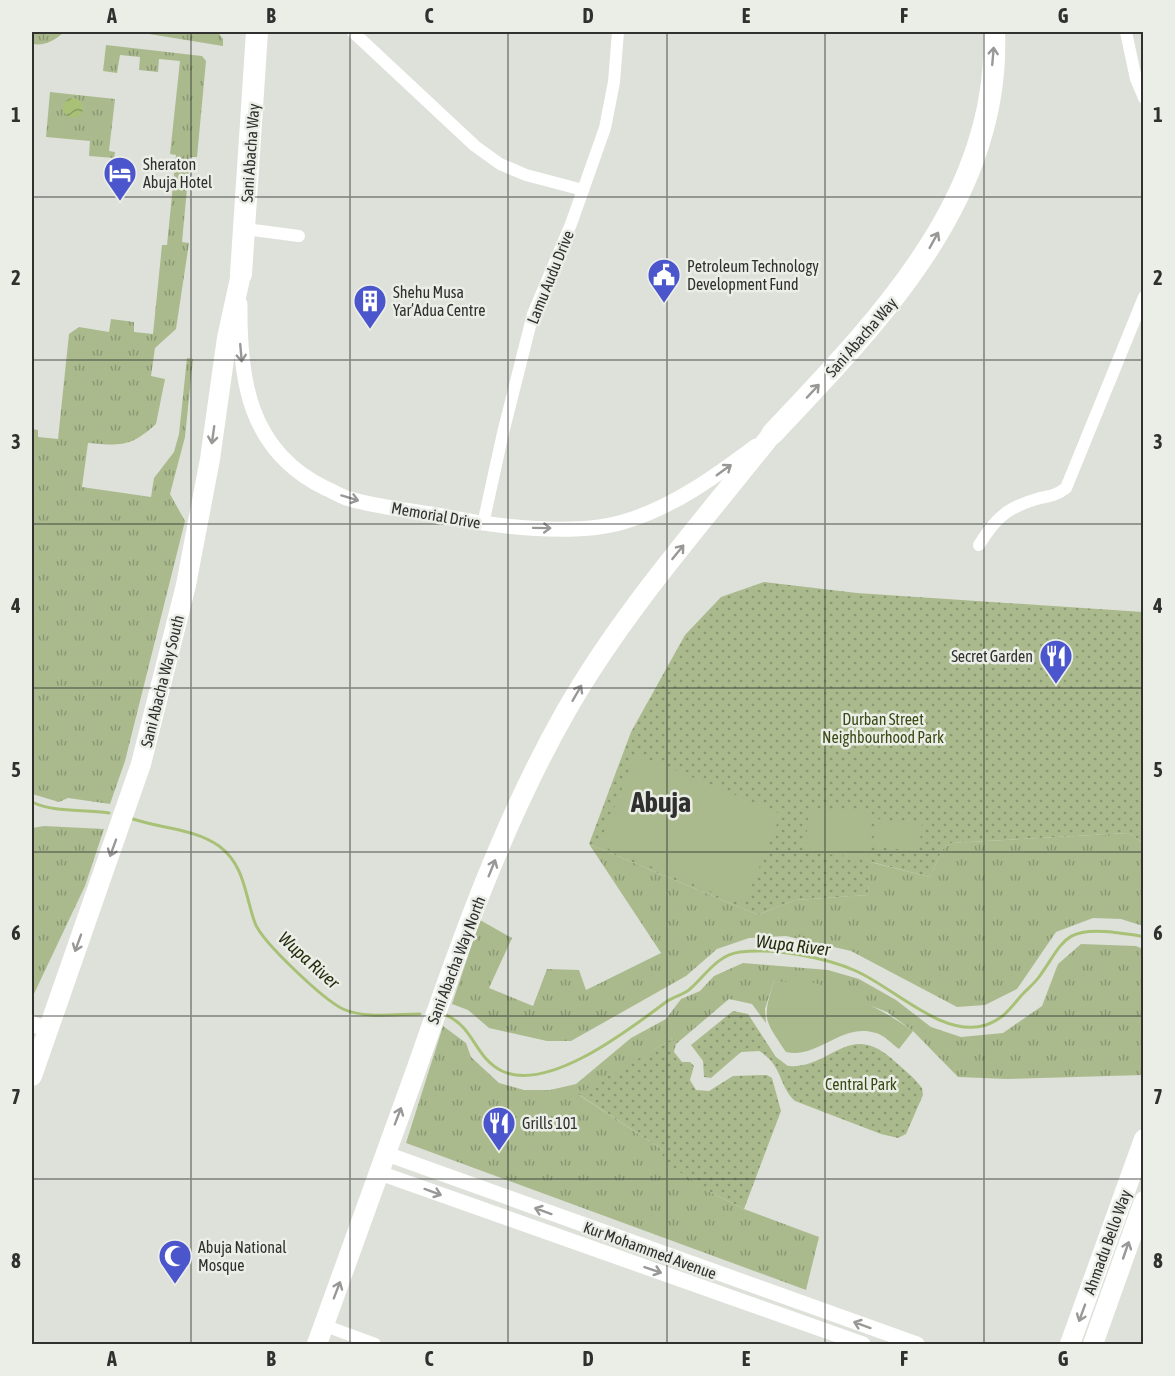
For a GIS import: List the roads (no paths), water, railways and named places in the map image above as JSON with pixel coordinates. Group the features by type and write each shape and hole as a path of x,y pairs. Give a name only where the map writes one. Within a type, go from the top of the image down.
{"highway":[{"name":"Sani Abacha Way","path":"241,274 257,32"},
{"name":"Sani Abacha Way","path":"772,434 835,367 902,289 946,218 974,157 983,127 991,85 994,32"}],"main road":[{"name":"Sani Abacha Way South","path":"32,1076 39,1026 98,888 141,764 186,585 210,459 227,338 241,274"},
{"name":"Sani Abacha Way","path":"641,598 772,434"},
{"name":"Sani Abacha Way North","path":"317,1344 323,1335 384,1153 413,1079 454,961 519,803 544,752 586,678 641,598"},
{"name":"Ahmadu Bello Way","path":"1070,1344 1143,1139"},
{"name":"Ahmadu Bello Way","path":"1093,1344 1143,1201"}],"street":[{"path":"353,32 475,146 500,164 526,175 583,190"},
{"name":"Lamu Audu Drive","path":"483,524 533,314 583,190 604,128 614,82 618,32"},
{"path":"1126,32 1136,79 1143,98"},
{"path":"244,229 299,236"},
{"name":"Memorial Drive","path":"241,274 240,333 243,376 250,405 269,442 291,468 348,499 483,524 541,529 623,523 696,488 772,434"},
{"path":"979,545 992,524 1005,512 1021,504 1058,494 1065,488 1143,297"},
{"name":"Kur Mohammed Avenue","path":"384,1153 917,1344"},
{"name":"Kur Mohammed Avenue","path":"378,1172 769,1311 837,1340 863,1344"},
{"path":"323,1335 375,1344"}],"water":[{"path":"73,98 80,101 83,108 80,115 73,118 66,115 63,108 66,101"}],"waterway":[{"name":"Wupa River","path":"32,802 50,808 109,813"},
{"name":"Wupa River","path":"133,819 199,836 219,846 228,854 239,872 260,932 294,970 334,1004 361,1014 420,1014"},
{"name":"Wupa River","path":"446,1015 463,1027 486,1058 502,1071 521,1075 542,1073 565,1066 588,1055 669,1000 688,991 712,966 725,957 740,952 768,951 799,955 844,966 870,978 936,1018 953,1025 970,1027 986,1025 1006,1013 1037,980 1060,946 1074,935 1096,931 1144,937"}],"place":[{"name":"Sheraton Abuja Hotel","path":"120,202"},
{"name":"Petroleum Technology Development Fund","path":"664,304"},
{"name":"Shehu Musa Yar’Adua Centre","path":"370,330"},
{"name":"Secret Garden","path":"1056,685"},
{"name":"Grills 101","path":"499,1152"},
{"name":"Abuja National Mosque","path":"175,1285"}],"district":[{"name":"Abuja","path":"661,802"}],"park label":[{"name":"Durban Street Neighbourhood Park","path":"883,728"},
{"name":"Central Park","path":"861,1084"}]}
